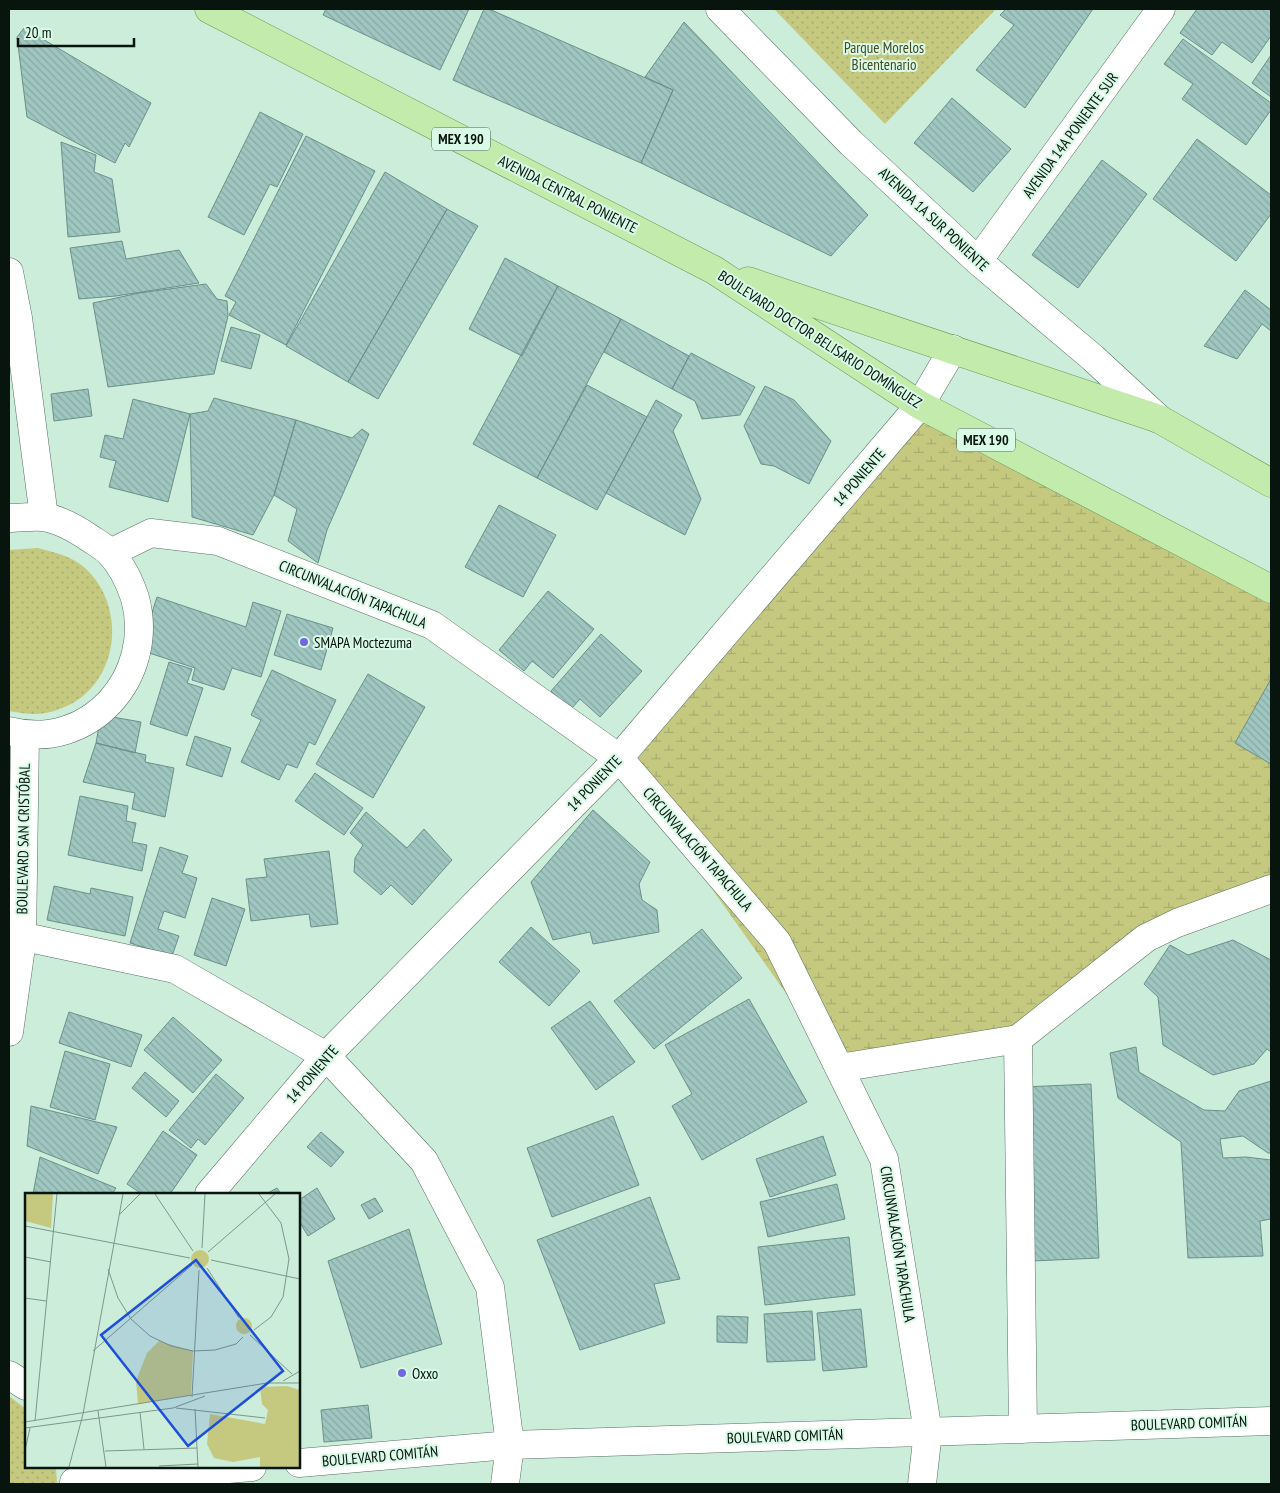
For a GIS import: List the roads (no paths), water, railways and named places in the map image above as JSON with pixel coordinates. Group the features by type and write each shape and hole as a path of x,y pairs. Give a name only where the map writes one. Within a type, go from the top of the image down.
{"main road":[{"name":"AVENIDA CENTRAL PONIENTE","path":"209,9 714,270"},
{"name":"BOULEVARD DOCTOR BELISARIO DOMÍNGUEZ","path":"714,270 1159,419 1271,483"},
{"name":"BOULEVARD DOCTOR BELISARIO DOMÍNGUEZ","path":"714,270 920,405 1271,589"}],"street":[{"name":"AVENIDA 1A SUR PONIENTE","path":"720,9 851,143 978,261 1093,358 1159,419"},
{"name":"AVENIDA 14A PONIENTE SUR","path":"978,261 1161,9"},
{"path":"9,272 18,318 44,517"},
{"name":"14 PONIENTE","path":"210,1193 326,1056 619,758 920,405 953,349"},
{"path":"9,518 44,517 79,531 110,553 131,584 140,619 137,656 121,690 95,716 62,732 17,733"},
{"name":"CIRCUNVALACIÓN TAPACHULA","path":"110,553 151,533 218,541 432,625 619,758 777,942 884,1159 928,1432 922,1484"},
{"name":"BOULEVARD SAN CRISTÓBAL","path":"9,1032 15,940 17,733"},
{"path":"839,1068 1018,1039 1146,938 1178,923 1271,889"},
{"path":"15,940 34,940 175,969 326,1056 424,1161 490,1287 510,1445 505,1484"},
{"path":"1018,1039 1023,1429"},
{"path":"9,1376 25,1385"},
{"name":"BOULEVARD COMITÁN","path":"300,1463 510,1445 1271,1421"},
{"path":"73,1478 236,1468"}],"place":[{"name":"SMAPA Moctezuma","path":"304,642"},
{"name":"Oxxo","path":"402,1373"}],"park label":[{"name":"Parque Morelos Bicentenario","path":"884,56"}]}
